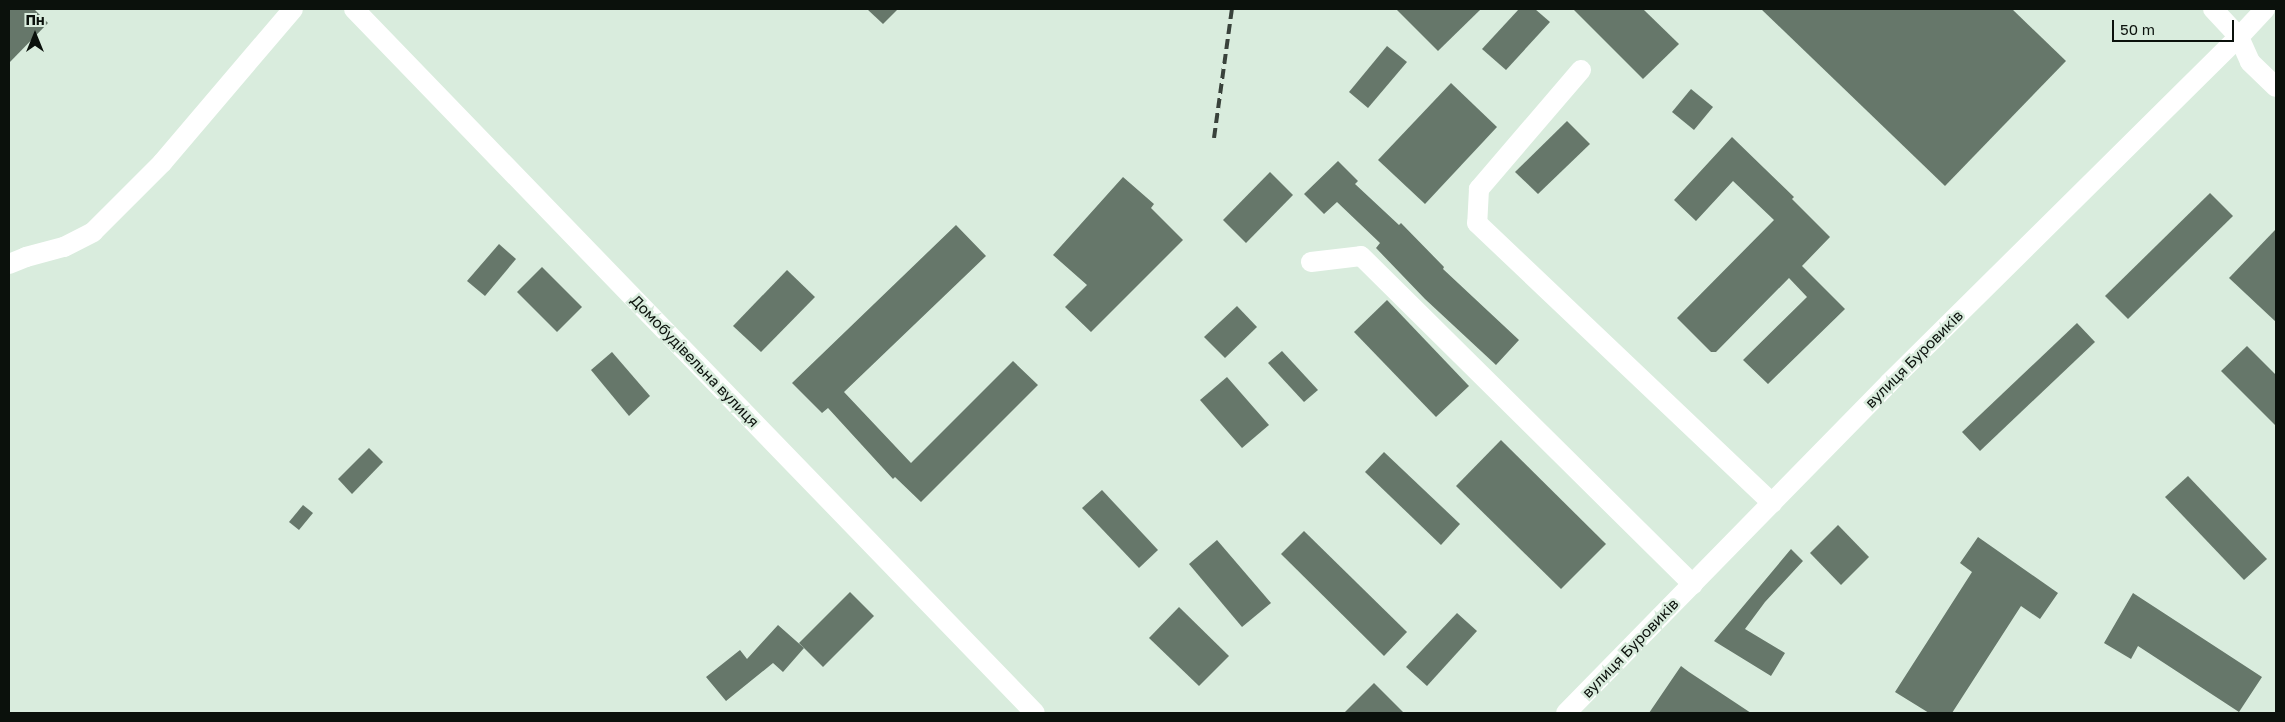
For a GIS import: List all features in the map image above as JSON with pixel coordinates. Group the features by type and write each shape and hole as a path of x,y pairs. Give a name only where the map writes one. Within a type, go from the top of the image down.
{"street":[{"path":"9,264 26,257 64,247 93,232 162,162 293,9"},
{"name":"Домобудівельна вулиця","path":"354,9 1035,713"},
{"path":"2213,9 2239,38 2250,62 2276,87"},
{"name":"вулиця Буровиків","path":"1566,713 1896,376 2239,38 2265,9"},
{"path":"1581,70 1479,190 1476,224 1772,503"},
{"path":"1311,262 1362,256 1693,584"}],"building":[{"path":"9,9 34,9 48,23 9,63"},
{"path":"867,9 898,9 883,24"},
{"path":"1396,9 1481,9 1438,51"},
{"path":"1519,9 1535,9 1550,22 1506,70 1482,49"},
{"path":"1573,9 1643,9 1679,44 1643,79"},
{"path":"1761,9 2012,9 2066,61 1945,186"},
{"path":"1387,46 1407,62 1368,108 1349,92"},
{"path":"1451,83 1497,127 1425,204 1378,160"},
{"path":"1691,89 1713,107 1694,130 1672,112"},
{"path":"1567,121 1590,144 1538,194 1515,172"},
{"path":"1732,137 1794,197 1792,199 1830,237 1802,266 1845,309 1768,384 1743,360 1807,297 1789,278 1716,352 1711,352 1677,318 1774,220 1733,181 1696,221 1674,200"},
{"path":"1338,161 1358,181 1355,184 1399,225 1401,223 1444,267 1443,269 1519,340 1496,365 1425,299 1376,248 1380,243 1337,202 1324,214 1304,194"},
{"path":"1270,172 1293,195 1246,243 1223,220"},
{"path":"1123,177 1154,204 1151,208 1183,240 1091,332 1065,307 1087,285 1053,255"},
{"path":"2210,193 2233,216 2128,319 2105,296"},
{"path":"956,225 986,256 844,392 911,463 1013,361 1038,385 921,502 895,477 893,479 828,408 822,413 792,383"},
{"path":"2276,229 2276,322 2229,278"},
{"path":"499,244 516,259 485,296 467,281"},
{"path":"542,267 582,307 557,332 517,292"},
{"path":"787,270 815,297 761,352 733,326"},
{"path":"1387,300 1469,386 1436,417 1354,332"},
{"path":"1237,306 1257,327 1225,358 1204,337"},
{"path":"2077,323 2095,342 1980,451 1962,432"},
{"path":"2247,346 2276,375 2276,426 2221,371"},
{"path":"1282,351 1318,390 1304,402 1268,363"},
{"path":"612,352 650,396 629,416 591,370"},
{"path":"1227,377 1269,425 1242,448 1200,400"},
{"path":"1501,440 1606,544 1561,589 1456,486"},
{"path":"369,448 383,462 352,494 338,479"},
{"path":"1384,452 1460,524 1441,545 1365,472"},
{"path":"2188,476 2267,559 2244,580 2165,497"},
{"path":"1102,490 1158,550 1139,568 1082,508"},
{"path":"303,505 313,513 299,530 289,522"},
{"path":"1838,525 1869,557 1841,585 1810,553"},
{"path":"1304,531 1407,632 1384,656 1281,554"},
{"path":"1978,537 2058,593 2040,619 2021,606 1952,713 1929,713 1895,692 1972,572 1960,563"},
{"path":"1217,540 1271,603 1242,627 1189,564"},
{"path":"1791,549 1803,561 1765,602 1745,629 1785,653 1771,676 1714,641"},
{"path":"850,592 874,616 823,667 799,643"},
{"path":"2133,593 2262,677 2239,712 2138,646 2131,659 2104,643"},
{"path":"1179,607 1229,656 1199,686 1149,638"},
{"path":"1457,613 1477,631 1427,686 1406,667"},
{"path":"778,625 804,648 783,672 773,663 726,701 706,677 740,650 747,659"},
{"path":"1681,666 1689,672 1751,713 1649,713"},
{"path":"1374,683 1404,713 1344,713"}],"railway":[{"path":"1214,138 1232,9"}]}
